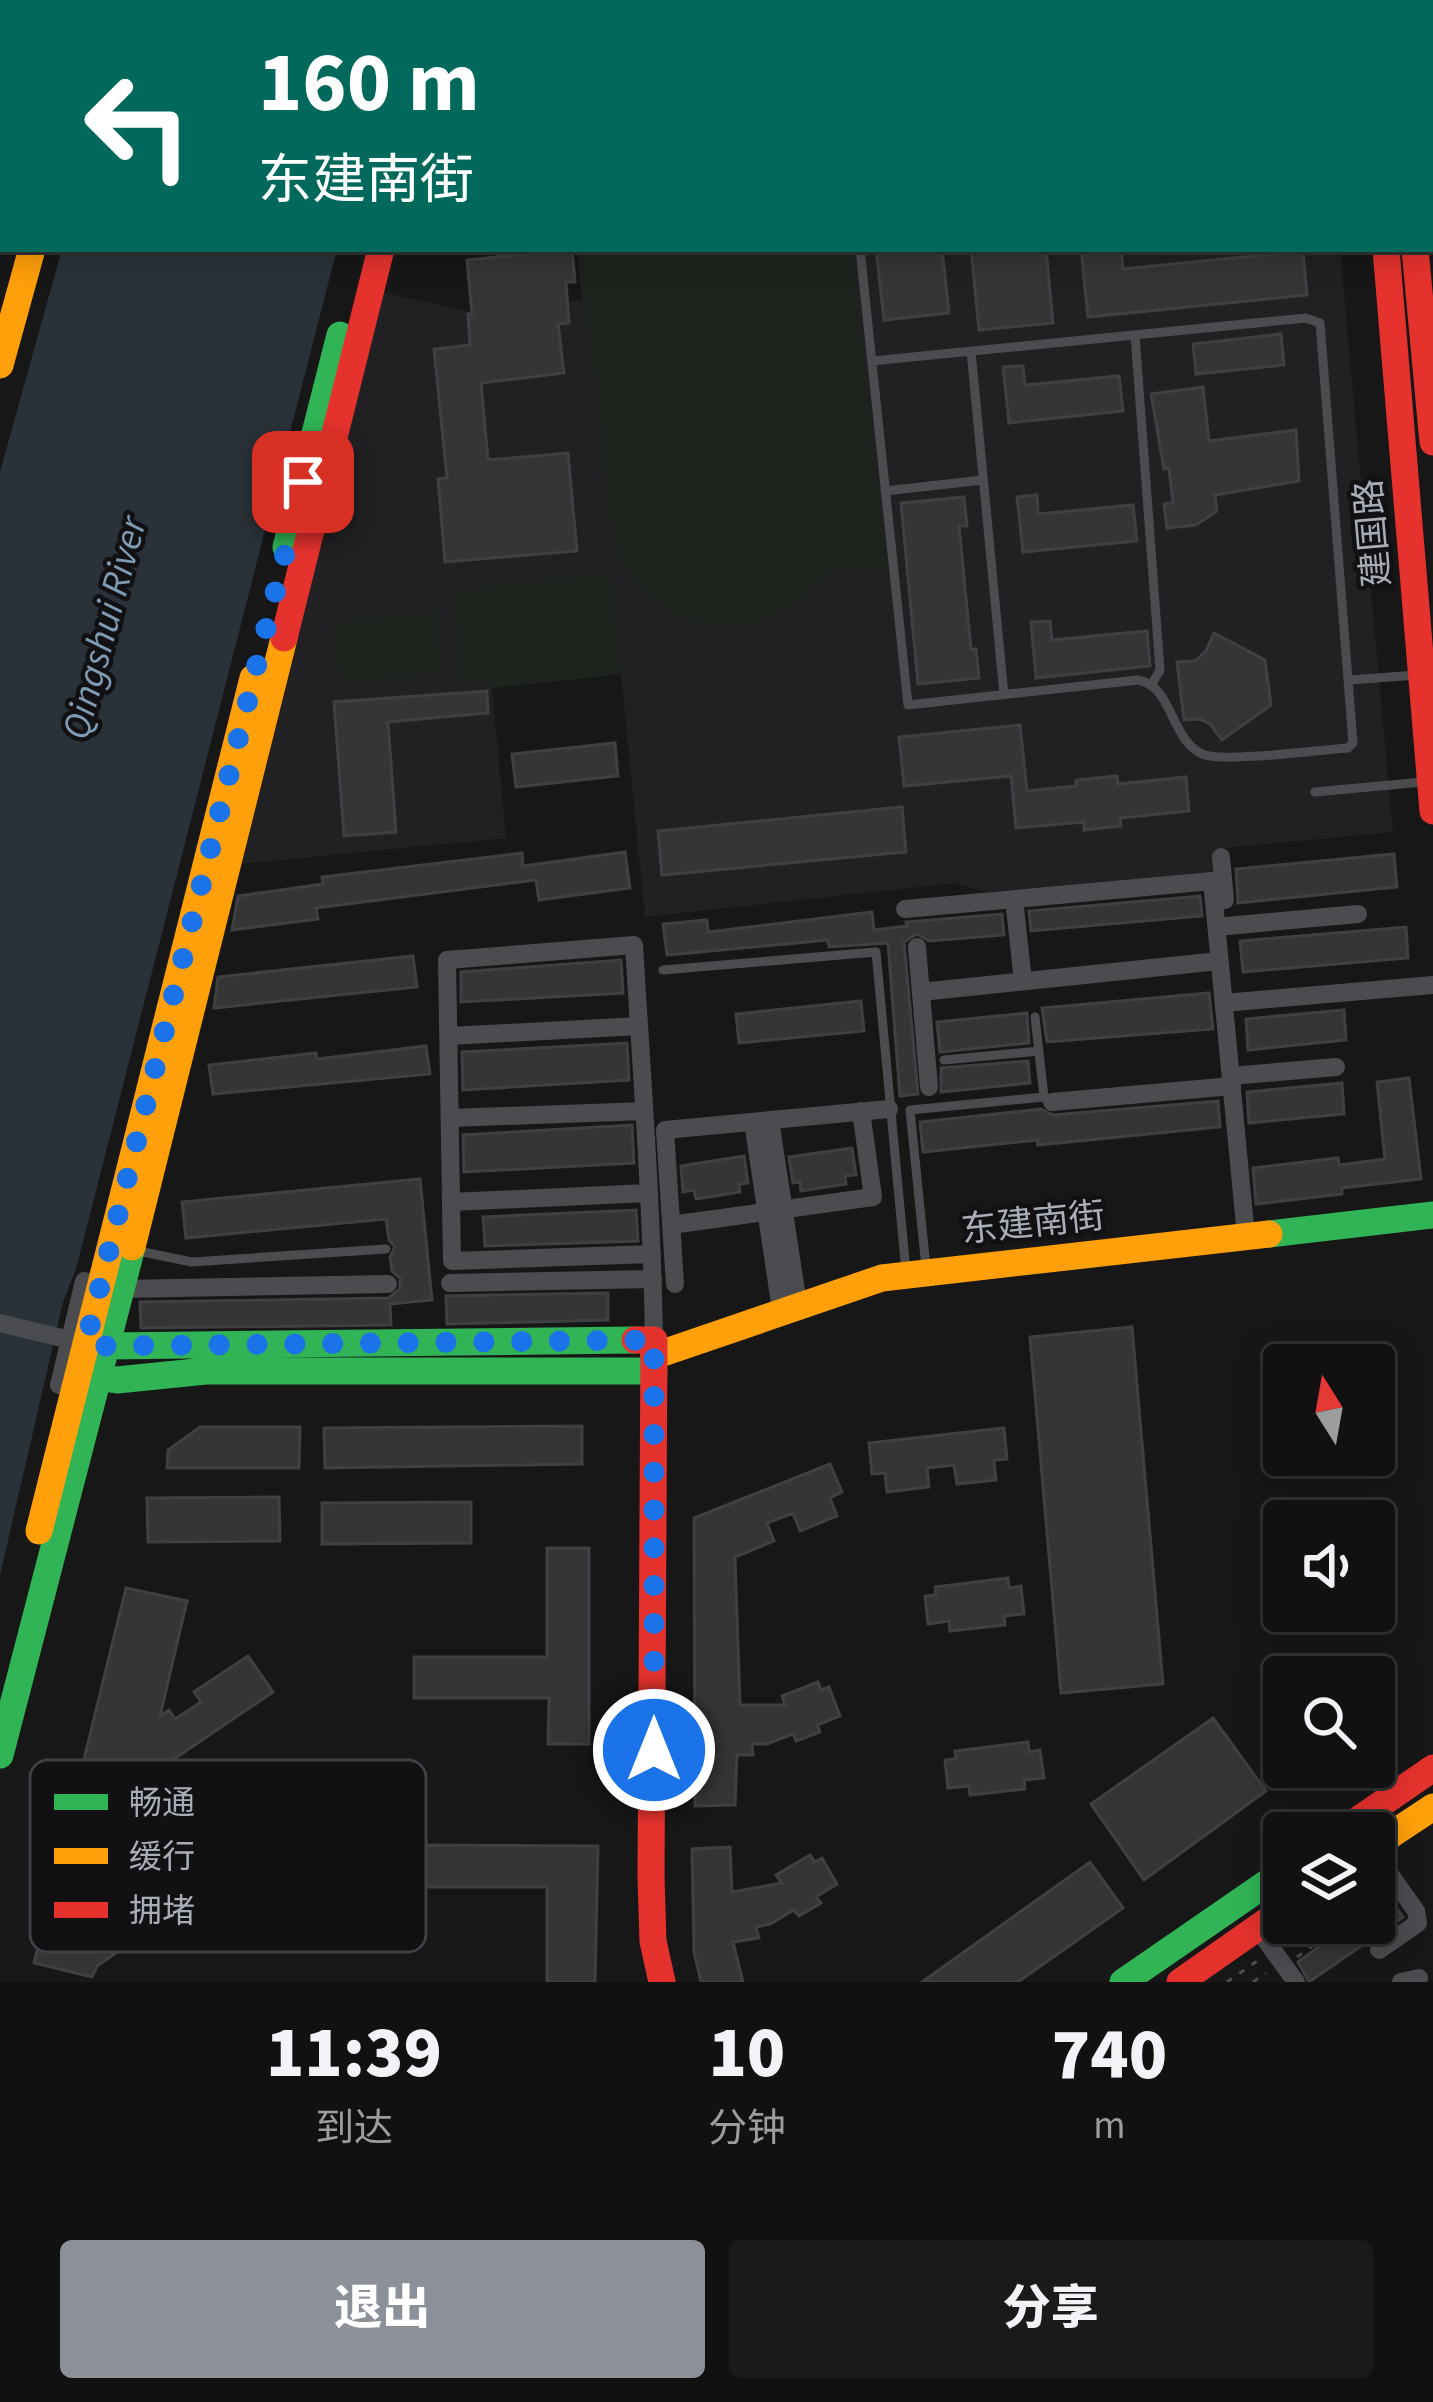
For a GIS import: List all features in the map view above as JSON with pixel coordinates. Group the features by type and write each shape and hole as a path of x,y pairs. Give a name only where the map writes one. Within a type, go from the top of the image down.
{"main road":[{"path":"0,365 31,252"},
{"path":"121,1247 361,252"},
{"path":"0,1687 102,1285 121,1247 380,252"},
{"name":"建国路","path":"1386,252 1427,674 1433,812"},
{"path":"1415,252 1428,339 1433,442"},
{"name":"东建南街","path":"77,1382 206,1371 654,1356 882,1277 1433,1215"},
{"name":"东建南街","path":"88,1343 654,1356"},
{"path":"654,1356 650,1876 652,1942 662,1982"},
{"path":"0,1755 77,1382"},
{"path":"1369,1812 1433,1768"},
{"path":"1395,1834 1433,1807"},
{"path":"1124,1982 1263,1886"},
{"path":"1180,1982 1263,1924"}],"street":[{"path":"1221,856 1235,1002 1246,1236"},
{"path":"905,909 1211,881 1250,1162"},
{"path":"1014,899 1023,981"},
{"path":"1227,926 1358,914"},
{"path":"652,1254 452,1261 447,960 634,945 652,1254 654,1356"},
{"path":"917,947 929,1087"},
{"path":"921,992 1219,961"},
{"path":"1235,1002 1433,985"},
{"path":"448,1036 639,1026"},
{"path":"1052,1102 1336,1067"},
{"path":"675,1284 665,1130 889,1108"},
{"path":"450,1118 644,1111"},
{"path":"671,1225 873,1197 861,1111"},
{"path":"762,1121 790,1307"},
{"path":"451,1202 648,1193"},
{"path":"451,1283 653,1279"},
{"path":"102,1285 388,1284"},
{"path":"0,1323 88,1343"},
{"path":"1395,1880 1416,1911 1418,1923 1395,1939"},
{"path":"1257,1928 1296,1982"},
{"path":"1379,1950 1388,1944"}],"lane":[{"path":"860,252 908,705 1138,680 1152,684 1187,741 1206,755 1348,748 1355,736 1320,323 1306,317 872,361"},
{"path":"1135,334 1160,670 1152,684"},
{"path":"971,351 1004,695"},
{"path":"885,491 982,480"},
{"path":"1350,680 1427,674"},
{"path":"1315,792 1430,782"},
{"path":"663,970 876,952 889,1108 916,1273"},
{"path":"916,1273 910,1110 1044,1097 1035,1017"},
{"path":"944,1060 1039,1051"},
{"path":"121,1247 192,1262 386,1250"}],"path":[{"path":"1291,1961 1315,1944"},
{"path":"1252,1982 1273,1968"}],"shaded area":[{"path":"577,252 1340,252 1393,832 1214,849 1215,872 987,892 956,883 645,917 621,674 492,688 506,838 242,864 374,290 469,312 582,300"},
{"path":"581,252 851,252 887,568 826,573 799,600 770,618 738,625 707,624 677,614 650,595 628,568 612,534"},
{"path":"610,574 622,674 492,688 490,680 462,683 453,590"},
{"path":"436,611 443,672 340,684 333,622"}],"water":[{"name":"Qingshui River","path":"61,252 336,252 76,1269 63,1302 0,1575 0,472"}],"building":[{"path":"572,252 575,282 566,282 569,323 558,324 564,373 481,383 488,460 568,453 577,551 445,562 438,479 447,478 434,349 470,345 467,260"},
{"path":"876,252 942,252 949,313 884,320"},
{"path":"971,252 1046,252 1053,323 979,330"},
{"path":"1081,252 1121,252 1123,269 1303,252 1307,295 1088,317"},
{"path":"1281,334 1284,365 1196,374 1193,344"},
{"path":"1023,366 1025,385 1119,376 1123,411 1009,423 1003,367"},
{"path":"1203,387 1209,441 1296,430 1299,481 1215,495 1217,511 1196,525 1167,528 1164,504 1173,503 1169,468 1164,469 1151,394"},
{"path":"1037,495 1038,514 1133,505 1137,541 1023,552 1017,497"},
{"path":"964,497 967,526 959,526 971,649 976,649 979,678 918,684 901,503"},
{"path":"1050,621 1052,640 1147,631 1150,666 1036,678 1031,622"},
{"path":"1214,633 1265,660 1271,705 1222,740 1210,724 1184,720 1177,662 1195,661"},
{"path":"487,691 488,713 388,722 396,832 344,836 334,702"},
{"path":"1020,725 1027,791 1117,776 1118,784 1186,777 1189,811 1120,818 1121,826 1084,830 1084,822 1016,828 1011,776 904,786 899,737"},
{"path":"615,743 618,776 516,787 512,754"},
{"path":"902,807 906,852 662,875 658,831"},
{"path":"625,852 630,888 539,900 536,880 316,908 318,919 232,930 238,896 323,884 322,877 522,853 523,866"},
{"path":"1394,854 1397,887 1238,903 1236,869"},
{"path":"1200,896 1202,916 1031,931 1029,911"},
{"path":"872,912 874,930 907,926 906,922 1002,914 1004,935 929,941 917,934 904,942 918,1094 900,1096 888,943 829,947 828,940 667,955 663,924 707,920 708,932"},
{"path":"1406,927 1408,958 1243,972 1240,941"},
{"path":"413,956 417,987 214,1008 218,977"},
{"path":"621,960 623,993 461,1002 461,972"},
{"path":"1209,993 1213,1029 1047,1042 1042,1008"},
{"path":"861,1001 864,1031 739,1043 736,1014"},
{"path":"1344,1010 1346,1040 1248,1050 1246,1019"},
{"path":"1027,1013 1029,1043 940,1052 937,1022"},
{"path":"627,1043 629,1080 463,1090 462,1052"},
{"path":"426,1046 430,1074 213,1094 209,1065"},
{"path":"1028,1061 1030,1083 941,1092 941,1068"},
{"path":"1409,1078 1421,1179 1256,1204 1253,1168 1338,1158 1339,1165 1385,1159 1377,1082"},
{"path":"1342,1083 1344,1114 1249,1123 1247,1092"},
{"path":"1218,1101 1220,1127 923,1152 920,1122 1041,1109 1053,1115"},
{"path":"632,1125 634,1163 464,1172 463,1135"},
{"path":"852,1148 856,1175 845,1176 846,1184 801,1191 800,1181 793,1183 789,1157"},
{"path":"744,1156 748,1183 739,1184 740,1192 696,1199 694,1190 683,1192 681,1166"},
{"path":"420,1179 432,1300 390,1304 391,1325 141,1328 140,1302 388,1298 400,1289 400,1278 392,1271 390,1257 395,1247 386,1219 186,1238 182,1202"},
{"path":"636,1210 638,1241 485,1246 483,1217"},
{"path":"608,1293 608,1320 447,1324 446,1296"},
{"path":"1132,1327 1163,1684 1061,1693 1030,1337"},
{"path":"582,1426 582,1464 325,1468 324,1428"},
{"path":"200,1427 300,1427 299,1468 167,1468 168,1450"},
{"path":"1004,1428 1007,1459 994,1460 996,1480 957,1484 954,1465 927,1468 929,1487 887,1492 885,1473 872,1474 869,1443"},
{"path":"830,1464 842,1492 830,1498 837,1516 800,1531 793,1513 767,1523 774,1541 735,1557 740,1705 785,1705 782,1696 818,1682 821,1690 829,1687 840,1716 817,1725 820,1732 796,1741 793,1734 752,1744 753,1755 737,1755 735,1805 695,1806 694,1518"},
{"path":"279,1497 280,1541 148,1542 147,1498"},
{"path":"471,1502 471,1543 322,1544 322,1503"},
{"path":"547,1548 589,1548 589,1744 548,1744 549,1698 414,1698 414,1657 547,1657"},
{"path":"1008,1578 1009,1588 1021,1586 1024,1614 1004,1616 1005,1625 950,1631 949,1621 928,1624 925,1596 936,1595 935,1587"},
{"path":"126,1588 187,1601 160,1716 169,1710 175,1719 201,1702 194,1692 248,1656 273,1692 173,1760 84,1760"},
{"path":"1213,1718 1266,1791 1144,1880 1091,1804"},
{"path":"1028,1742 1029,1752 1040,1750 1044,1778 1024,1780 1025,1789 970,1795 969,1786 948,1788 945,1760 956,1759 955,1751"},
{"path":"426,1845 598,1846 595,1982 547,1982 547,1887 426,1887"},
{"path":"730,1847 732,1892 782,1883 776,1875 810,1855 815,1862 822,1858 837,1884 816,1897 821,1903 799,1916 794,1910 756,1927 759,1938 733,1942 743,1982 701,1982 694,1952 692,1849"},
{"path":"1090,1862 1123,1908 1018,1982 922,1982"},
{"path":"1323,1944 1364,1944 1309,1982 1298,1962"},
{"path":"37,1952 117,1952 97,1966 92,1977 34,1963"}],"traffic: fast":[{"path":"286,547 340,335"},
{"path":"1269,1234 1433,1215"},
{"path":"0,1755 132,1247"},
{"path":"89,1342 106,1346 635,1340"},
{"path":"82,1375 117,1380 206,1371 654,1371"},
{"path":"1123,1982 1263,1885"}],"traffic: slow":[{"path":"0,365 31,252"},
{"path":"132,1247 284,638"},
{"path":"39,1531 253,678"},
{"path":"654,1356 882,1278 1269,1234"},
{"path":"1395,1832 1433,1807"}],"traffic: jam":[{"path":"284,638 380,252"},
{"path":"1386,252 1433,811"},
{"path":"1415,252 1433,442"},
{"path":"635,1340 654,1340 651,1877 653,1941 662,1982"},
{"path":"1369,1812 1433,1768"},
{"path":"1180,1982 1263,1924"}],"route":[{"path":"303,482 86,1342 106,1346 654,1340 654,1750"}]}
